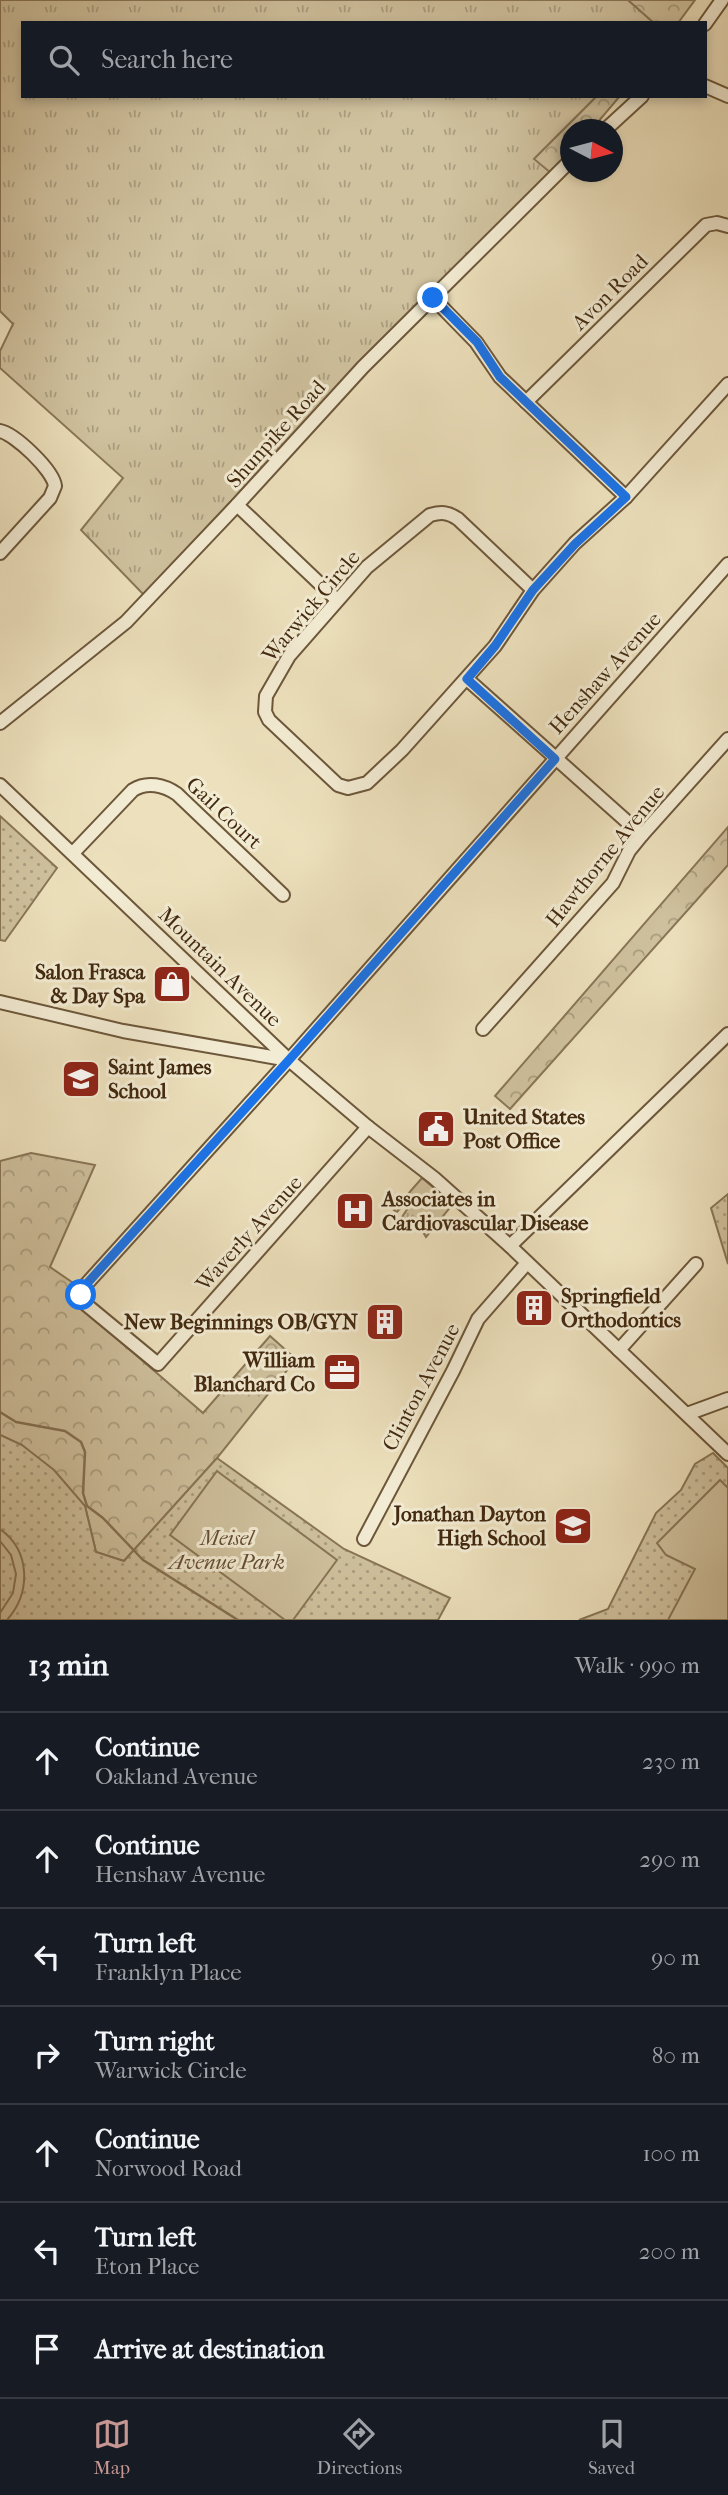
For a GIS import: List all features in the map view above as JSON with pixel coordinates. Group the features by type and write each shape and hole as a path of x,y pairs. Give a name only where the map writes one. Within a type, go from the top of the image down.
{"street":[{"path":"707,21 722,0"},
{"path":"707,87 728,96"},
{"path":"617,119 640,98"},
{"name":"Shunpike Road","path":"0,723 126,622 363,367 560,171"},
{"name":"Avon Road","path":"526,402 706,225 717,223 728,226"},
{"path":"433,298 477,342 500,377 626,497"},
{"path":"533,590 575,544 626,497 728,384"},
{"path":"0,431 15,438 50,473 55,486 50,498 0,554"},
{"path":"237,505 337,600"},
{"name":"Warwick Circle","path":"449,513 458,519 533,590 495,646 467,679 402,750 367,783 348,788 338,785 269,720 265,712 266,696 289,656 367,567 429,515 449,513"},
{"name":"Henshaw Avenue","path":"158,1364 83,1301 82,1289 289,1060 728,564"},
{"path":"467,679 642,835"},
{"name":"Hawthorne Avenue","path":"483,1028 613,883 629,851 728,739"},
{"name":"Mountain Avenue","path":"0,785 289,1060 368,1127 434,1178 510,1246 728,1454"},
{"name":"Gail Court","path":"73,853 133,790 139,786 162,786 177,794 283,895"},
{"path":"0,1002 123,1031 289,1060"},
{"path":"510,1246 728,1034"},
{"name":"Waverly Avenue","path":"158,1364 368,1127"},
{"name":"Clinton Avenue","path":"364,1539 478,1319 527,1263"},
{"path":"620,1350 696,1264"},
{"path":"687,1414 728,1399"}],"green space":[{"path":"0,0 628,0 652,21 21,21 21,98 595,98 574,119 560,119 560,133 535,158 551,173 334,390 144,595 81,530 123,478 0,368 0,351 13,324 0,311"},
{"path":"628,0 695,0 679,21 652,21"},
{"path":"595,98 618,98 600,119 574,119"},
{"path":"560,133 560,164 551,173 534,159"},
{"path":"0,816 57,868 5,941 0,940"},
{"path":"728,827 728,865 510,1109 495,1096"},
{"path":"31,1153 95,1165 50,1267 79,1287 70,1298 203,1413 270,1336 296,1359 217,1458 124,1561 96,1552 85,1506 22,1445 0,1435 0,1161"},
{"path":"422,1178 453,1204 426,1237 423,1232 428,1226 424,1222 416,1229 402,1217 408,1208 404,1204 397,1212 394,1210"},
{"path":"728,1194 728,1264 711,1208"},
{"name":"Meisel Avenue Park","path":"0,1435 22,1445 54,1470 85,1506 96,1552 124,1561 217,1458 344,1549 450,1598 438,1620 0,1620"},
{"path":"713,1453 728,1468 728,1620 579,1620 608,1609 656,1513 681,1490 695,1464"},
{"path":"217,1471 337,1560 293,1620 285,1620 170,1535"},
{"path":"720,1480 728,1488 728,1620 668,1620 695,1569 666,1555 657,1543"},
{"path":"0,1529 18,1549 24,1573 20,1597 7,1620 0,1620 0,1613 13,1593 16,1574 11,1555 0,1541"}],"waterway":[{"path":"0,1412 16,1422 65,1431 81,1442 85,1452 83,1493 87,1506 103,1518 143,1560 238,1620"}],"place":[{"name":"Salon Frasca & Day Spa","path":"172,984"},
{"name":"Saint James School","path":"81,1079"},
{"name":"United States Post Office","path":"436,1129"},
{"name":"Associates in Cardiovascular Disease","path":"355,1211"},
{"name":"Springfield Orthodontics","path":"534,1308"},
{"name":"New Beginnings OB/GYN","path":"385,1322"},
{"name":"William Blanchard Co","path":"342,1372"},
{"name":"Jonathan Dayton High School","path":"573,1526"}],"route":[{"path":"81,1295 82,1289 555,759 467,679 495,646 533,590 575,544 626,497 500,377 477,342 433,298"}]}
